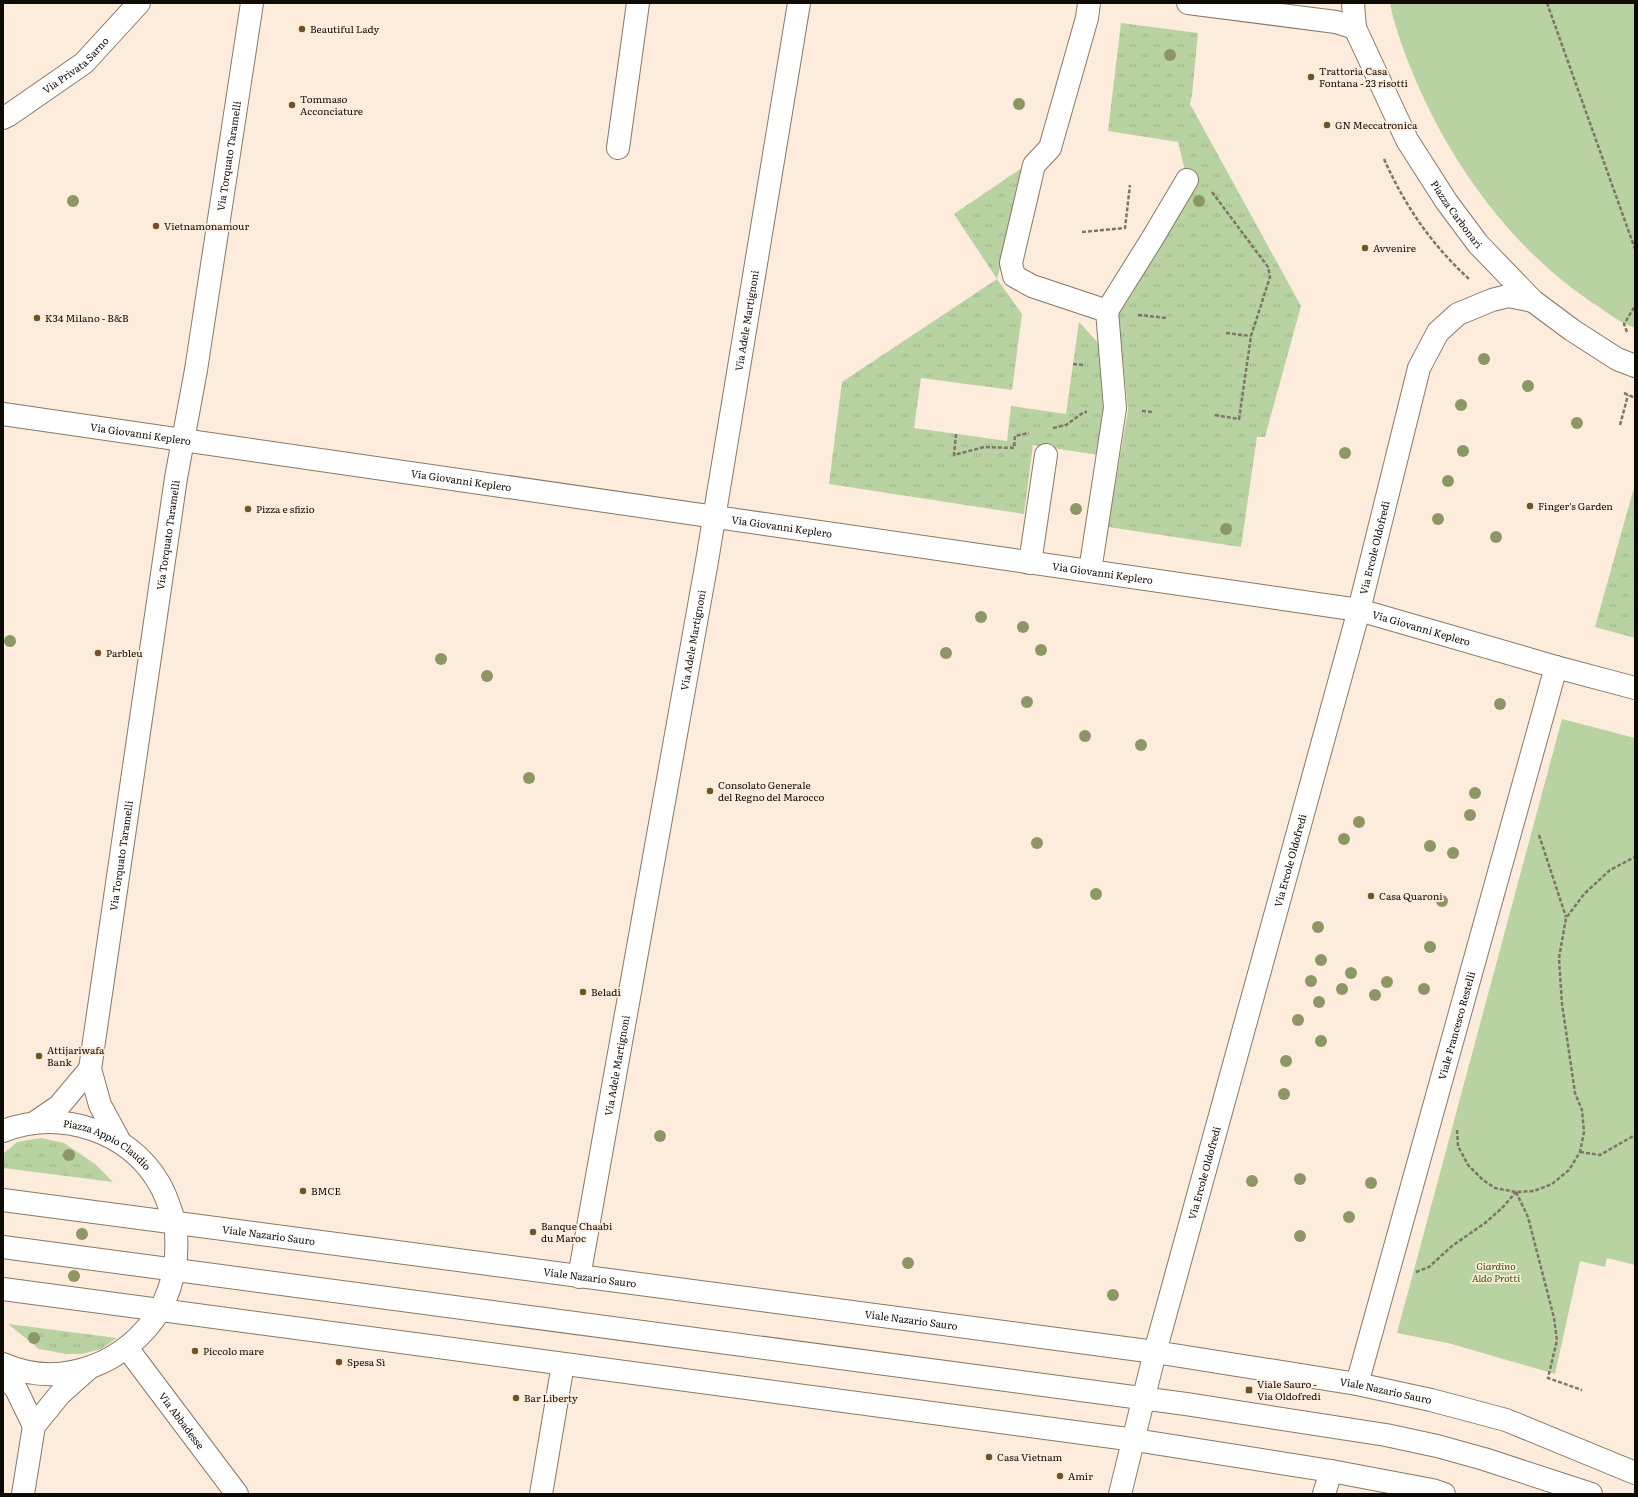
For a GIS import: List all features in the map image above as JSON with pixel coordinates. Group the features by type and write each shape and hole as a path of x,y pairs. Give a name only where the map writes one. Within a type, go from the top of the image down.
{"street":[{"name":"Via Privata Sarno","path":"3,118 84,63 139,3"},
{"name":"Via Torquato Taramelli","path":"120,1142 100,1105 90,1069 182,440 196,370 252,3"},
{"path":"618,148 638,3"},
{"name":"Via Adele Martignoni","path":"579,1277 714,517 799,3"},
{"path":"1089,3 1087,18 1050,148 1034,166 1011,263 1014,276 1032,286 1107,311"},
{"path":"1188,3 1336,22 1355,28"},
{"name":"Piazza Carbonari","path":"1353,3 1355,28 1407,140 1446,201 1478,244 1533,301 1572,330 1617,359 1635,366"},
{"path":"1090,571 1115,408 1107,311 1187,180"},
{"name":"Via Ercole Oldofredi","path":"1120,1494 1155,1352 1359,610 1419,368 1438,332 1458,314 1492,300 1508,296 1533,301"},
{"name":"Via Giovanni Keplero","path":"3,414 1359,610 1556,667 1635,688"},
{"path":"1030,562 1046,455"},
{"name":"Viale Francesco Restelli","path":"1357,1384 1515,810 1556,667"},
{"path":"34,1123 59,1106 90,1069"},
{"name":"Piazza Appio Claudio","path":"3,1131 34,1123 70,1123 88,1127 120,1142 142,1160 159,1182 165,1194 175,1223 177,1254 175,1270 167,1297 160,1310 144,1333 127,1348 109,1360 89,1368 73,1372 39,1373 23,1371 3,1364"},
{"path":"3,1200 175,1223"},
{"name":"Viale Nazario Sauro","path":"175,1223 1155,1352 1357,1384 1431,1400 1506,1420 1635,1473"},
{"path":"3,1246 1144,1400 1386,1435 1437,1446 1484,1459 1591,1494"},
{"path":"3,1289 1134,1440 1331,1471 1432,1490 1444,1494"},
{"name":"Via Abbadesse","path":"127,1348 237,1494"},
{"path":"541,1494 563,1364"},
{"path":"23,1494 34,1426 60,1394 89,1368"},
{"path":"3,1374 16,1389 34,1426"},
{"path":"1324,1494 1331,1471"}],"path":[{"path":"1547,3 1635,249"},
{"path":"1187,180 1204,181 1268,266 1270,277 1251,336 1239,419 1215,415"},
{"path":"1082,232 1125,228 1130,185"},
{"path":"1628,336 1624,324 1635,306"},
{"path":"1226,333 1251,336"},
{"path":"1620,425 1628,395 1635,398"},
{"path":"1457,1124 1458,1146 1468,1165 1483,1180 1496,1188 1516,1192 1534,1191 1552,1184 1568,1170 1580,1152 1584,1132 1582,1110 1575,1093 1562,1004 1560,958 1566,918 1534,822 1515,810"},
{"path":"1566,918 1584,894 1610,870 1635,857"},
{"path":"1580,1152 1600,1155 1635,1136"},
{"path":"1412,1273 1429,1267 1452,1246 1485,1223 1502,1208 1516,1192"},
{"path":"1516,1192 1528,1217 1554,1318 1557,1340 1548,1378 1582,1390"}],"green space":[{"path":"1390,3 1635,3 1635,328 1615,318 1565,283 1536,257 1509,229 1484,199 1442,134 1424,99 1409,64"},
{"path":"1121,23 1198,33 1190,104 1301,306 1265,437 1257,437 1241,547 1108,527 1128,410 1118,312 1187,179 1178,142 1108,131"},
{"path":"1029,163 997,279 954,214"},
{"path":"997,279 1022,314 1012,390 921,378 914,428 1007,441 1011,406 1066,414 1079,322 1099,344 1103,410 1099,455 1033,445 1024,514 829,484 842,382"},
{"path":"1635,484 1635,638 1595,627"},
{"name":"Giardino Aldo Protti","path":"1562,719 1635,738 1635,1265 1607,1258 1605,1267 1580,1261 1555,1374 1448,1343 1397,1333"},
{"path":"41,1138 64,1143 95,1164 113,1182 3,1168 3,1154 17,1142"},
{"path":"8,1324 117,1338 101,1349 82,1354 66,1354 39,1349"}],"place":[{"name":"Beautiful Lady","path":"302,29"},
{"name":"Trattoria Casa Fontana - 23 risotti","path":"1311,77"},
{"name":"Tommaso Acconciature","path":"292,105"},
{"name":"GN Meccatronica","path":"1327,125"},
{"name":"Vietnamonamour","path":"156,226"},
{"name":"Avvenire","path":"1365,248"},
{"name":"K34 Milano - B&B","path":"37,318"},
{"name":"Finger's Garden","path":"1530,506"},
{"name":"Pizza e sfizio","path":"248,509"},
{"name":"Parbleu","path":"98,653"},
{"name":"Consolato Generale del Regno del Marocco","path":"710,791"},
{"name":"Casa Quaroni","path":"1371,896"},
{"name":"Beladi","path":"583,992"},
{"name":"Attijariwafa Bank","path":"39,1056"},
{"name":"BMCE","path":"303,1191"},
{"name":"Banque Chaabi du Maroc","path":"533,1232"},
{"name":"Piccolo mare","path":"195,1351"},
{"name":"Spesa Sì","path":"339,1362"},
{"name":"Viale Sauro - Via Oldofredi","path":"1249,1390"},
{"name":"Bar Liberty","path":"516,1398"},
{"name":"Casa Vietnam","path":"989,1457"},
{"name":"Amir","path":"1060,1476"}]}
